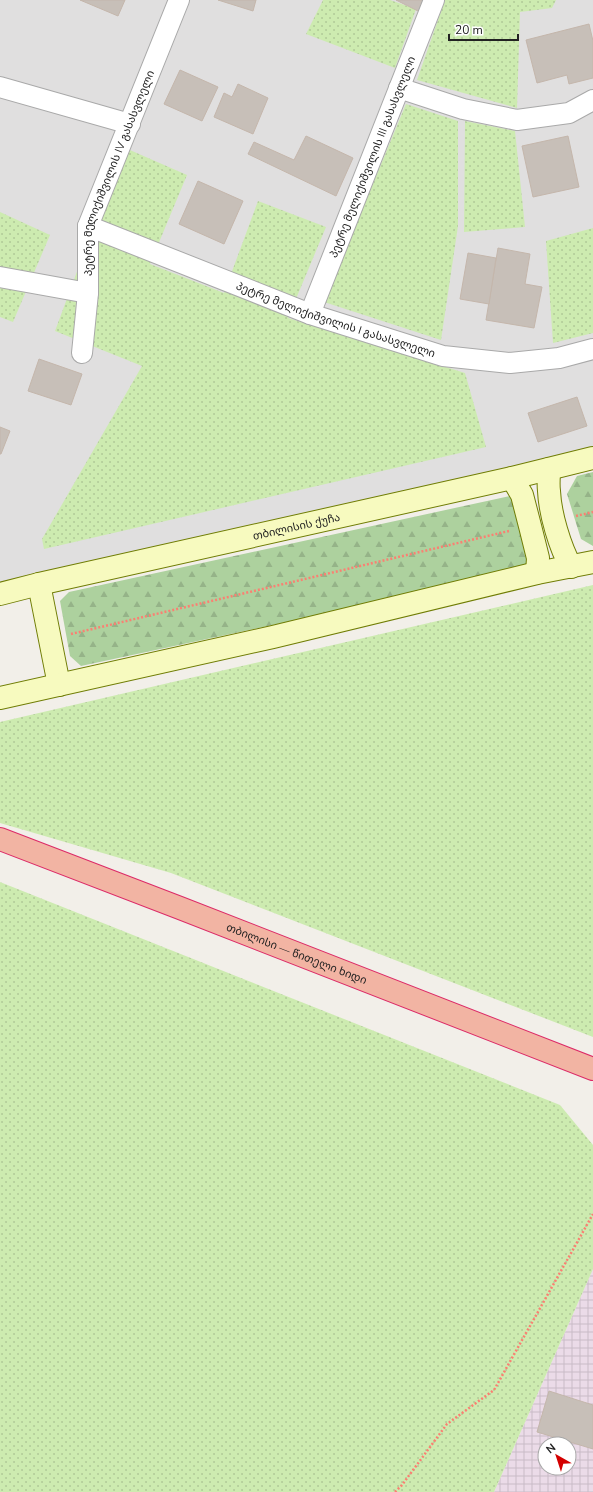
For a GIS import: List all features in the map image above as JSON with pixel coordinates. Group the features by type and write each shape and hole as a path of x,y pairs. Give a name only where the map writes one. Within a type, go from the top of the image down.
{"highway":[{"name":"თბილისი — წითელი ხიდი","path":"0,839 187,910 593,1069"}],"main road":[{"name":"თბილისის ქუჩა","path":"0,594 512,478 593,458"},
{"path":"549,469 549,492 554,521 563,553 571,567"},
{"path":"512,478 522,495 538,558 537,573"},
{"path":"0,698 273,637 537,573 593,562"},
{"path":"39,584 59,685"}],"street":[{"name":"პეტრე მელიქიშვილის IV გასასვლელი","path":"82,353 88,293 88,226 179,0"},
{"name":"პეტრე მელიქიშვილის III გასასვლელი","path":"310,314 434,0"},
{"path":"0,87 130,124"},
{"path":"399,88 463,109 516,120 569,113 593,100"},
{"name":"პეტრე მელიქიშვილის I გასასვლელი","path":"88,226 310,314 442,356 510,364 559,358 593,349"},
{"path":"0,277 88,293"}],"path":[{"path":"554,521 593,512"},
{"path":"50,639 530,526"},
{"path":"394,1492 402,1485 447,1424 494,1390 593,1214"}],"shaded area":[{"path":"0,0 593,0 593,448 0,584"},
{"path":"593,1269 593,1492 494,1492"}],"green space":[{"path":"323,0 390,0 416,9 395,68 306,34"},
{"path":"445,0 556,0 552,8 520,12 517,108 417,80"},
{"path":"406,104 458,121 458,226 441,340 324,302"},
{"path":"465,121 515,131 525,227 464,232"},
{"path":"123,147 187,175 150,264 224,293 258,201 326,227 288,318 465,373 486,447 44,549 42,539 142,366 55,331"},
{"path":"0,212 50,235 13,322 0,317"},
{"path":"593,228 593,333 553,343 546,241"},
{"path":"593,472 593,546 581,539 567,494 577,476"},
{"path":"519,494 530,570 81,666 70,656 60,601 69,592"},
{"path":"593,585 593,1037 171,873 0,823 0,722"},
{"path":"0,882 560,1105 593,1145 593,1269 494,1492 0,1492"}],"building":[{"path":"80,0 125,0 118,16"},
{"path":"218,0 256,0 253,11"},
{"path":"396,0 426,0 420,12"},
{"path":"589,24 593,41 593,78 569,84 567,75 537,83 526,40"},
{"path":"180,70 218,87 202,121 164,104"},
{"path":"238,84 268,98 253,134 214,117 224,93 232,97"},
{"path":"306,136 353,158 336,196 248,154 254,142 294,160"},
{"path":"568,136 579,187 533,197 522,146"},
{"path":"198,181 243,201 224,244 179,224"},
{"path":"498,248 530,254 525,284 542,287 534,328 486,320"},
{"path":"468,253 496,258 489,304 460,299"},
{"path":"39,359 82,374 71,405 28,391"},
{"path":"577,397 587,426 538,442 528,413"},
{"path":"0,427 10,431 1,454 0,454"},
{"path":"549,1391 593,1405 593,1449 577,1444 577,1436 550,1436 537,1432"}]}
